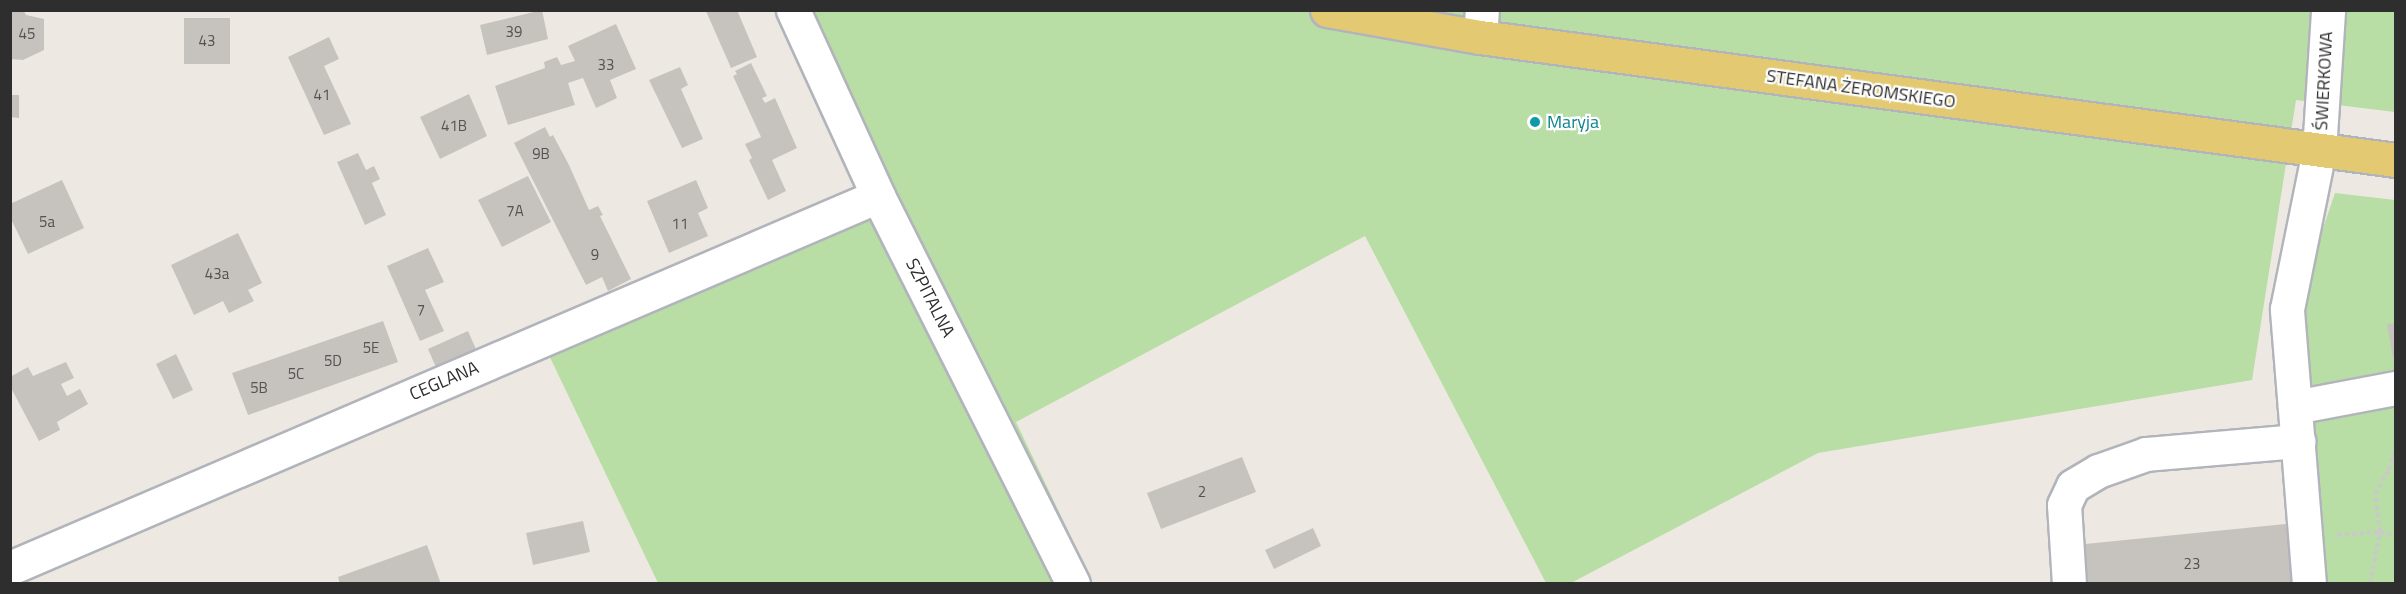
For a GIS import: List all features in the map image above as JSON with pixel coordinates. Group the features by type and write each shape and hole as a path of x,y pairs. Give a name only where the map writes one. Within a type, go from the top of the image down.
{"main road":[{"name":"STEFANA ŻEROMSKIEGO","path":"1327,10 1481,24 2319,151 2396,160"}],"street":[{"name":"SZPITALNA","path":"793,10 878,196 1073,584"},
{"name":"ŚWIERKOWA","path":"2309,584 2287,309 2319,151 2328,10"},
{"name":"CEGLANA","path":"10,568 878,196"},
{"path":"2295,407 2396,388"},
{"path":"2068,584 2064,506 2073,486 2098,471 2146,454 2298,441"}],"path":[{"path":"2370,584 2380,532 2375,494 2389,470 2396,443"},
{"path":"2306,537 2380,532 2396,536"}],"green space":[{"path":"790,11 2395,11 2395,112 2296,100 2252,380 1818,453 1571,583 1546,583 1365,236 1016,422 1093,583 658,583 546,349 864,213"},
{"path":"2335,193 2395,200 2395,583 2321,583 2301,293"}],"building":[{"path":"10,10 23,10 26,15 44,19 44,50 23,60 10,59"},
{"path":"542,10 548,39 487,55 480,25"},
{"path":"737,10 757,57 731,68 706,11"},
{"path":"184,18 230,18 230,64 184,64"},
{"path":"616,24 636,69 610,80 617,98 596,108 583,78 568,83 575,105 508,125 495,86 545,68 544,62 557,57 561,65 575,61 568,46"},
{"path":"329,37 339,59 324,66 351,124 324,135 288,57"},
{"path":"751,63 767,96 762,98 765,103 775,98 797,148 772,160 786,191 768,200 749,160 752,158 745,144 761,137 733,76 737,74 735,71"},
{"path":"680,67 688,85 681,89 703,139 682,148 649,80"},
{"path":"469,94 487,136 440,159 420,117"},
{"path":"10,95 19,95 19,118 10,117"},
{"path":"545,127 550,137 553,135 569,165 589,210 598,206 603,215 600,216 631,279 608,291 602,277 586,285 514,143"},
{"path":"358,153 366,170 374,166 380,179 372,183 386,215 365,225 337,162"},
{"path":"528,176 551,222 502,247 478,200"},
{"path":"62,180 84,228 28,254 10,217 10,204"},
{"path":"696,180 708,208 698,213 708,236 669,253 647,201"},
{"path":"238,233 262,283 248,290 254,301 229,313 223,301 194,315 171,265"},
{"path":"428,248 444,282 425,290 444,331 420,341 387,266"},
{"path":"383,321 398,362 248,415 232,373"},
{"path":"2396,323 2396,358 2393,358 2387,324"},
{"path":"468,331 479,356 439,374 428,349"},
{"path":"176,354 193,390 173,399 156,364"},
{"path":"66,362 74,378 61,384 67,396 80,389 88,404 57,422 60,430 39,441 10,386 10,377 28,367 33,376"},
{"path":"1242,457 1256,492 1161,529 1147,493"},
{"path":"583,521 590,552 533,565 526,533"},
{"path":"2295,523 2299,584 2088,584 2085,544"},
{"path":"1313,528 1321,546 1274,569 1265,550"},
{"path":"427,545 441,584 340,584 338,577"}],"place":[{"name":"Maryja","path":"1535,122"}]}
